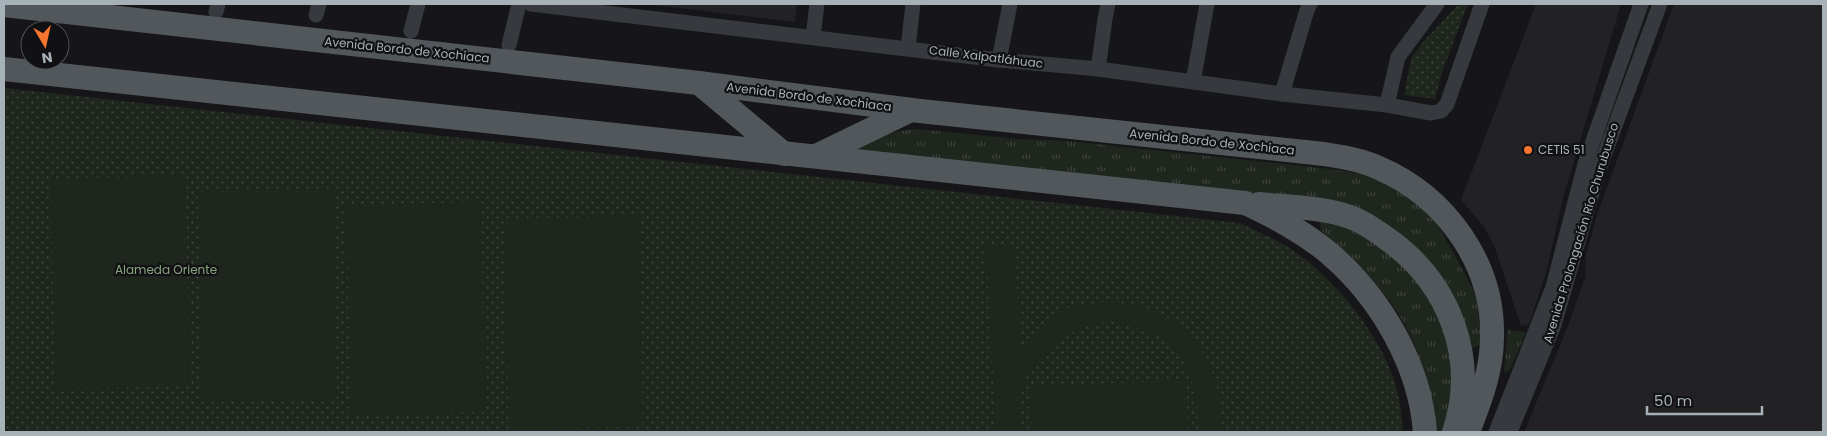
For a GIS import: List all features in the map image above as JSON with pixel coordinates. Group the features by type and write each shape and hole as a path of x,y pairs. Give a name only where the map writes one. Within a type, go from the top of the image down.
{"main road":[{"name":"Avenida Bordo de Xochiaca","path":"4,5 699,83 911,110 1324,154 1358,160 1379,168 1429,198 1463,238 1482,276 1490,304 1491,357 1484,392 1468,432"},
{"path":"4,69 784,154 1245,203 1311,208 1350,217 1389,240 1413,259 1435,288 1447,310 1454,328 1464,371 1462,399 1454,432"},
{"path":"699,83 784,154"},
{"path":"816,156 911,110"},
{"path":"1245,203 1284,222 1330,254 1372,300 1396,338 1411,370 1421,402 1425,432"},
{"path":"1462,357 1491,357"}],"street":[{"path":"411,31 418,4"},
{"path":"510,45 520,4"},
{"name":"Calle Xalpatláhuac","path":"531,4 617,9 813,37 999,60 1098,69 1282,94 1387,105 1431,113 1441,111 1447,104 1482,4"},
{"path":"813,37 817,4"},
{"path":"908,48 913,4"},
{"path":"999,60 1010,4"},
{"path":"1098,69 1108,4"},
{"path":"1193,82 1208,4"},
{"path":"1282,94 1310,4"},
{"path":"1387,105 1398,57 1437,4"},
{"name":"Avenida Prolongación Río Churubusco","path":"1496,432 1553,287 1586,164 1641,4"},
{"name":"Avenida Prolongación Río Churubusco","path":"1510,432 1554,325 1599,169 1660,4"}],"shaded area":[{"path":"645,4 797,4 795,22"},
{"name":"CETIS 51","path":"1536,4 1621,4 1563,198 1546,273 1529,324 1521,326 1494,245 1484,227 1461,200"},
{"path":"1674,4 1823,4 1823,432 1524,432 1568,326 1585,277 1586,255 1597,215"}],"green space":[{"path":"1459,4 1468,4 1442,72 1435,99 1404,95 1411,59 1423,42"},
{"name":"Alameda Oriente","path":"4,88 1240,223 1294,251 1328,279 1344,296 1372,334 1392,374 1399,399 1403,432 4,432"},
{"path":"918,129 1018,139 1068,141 1330,169 1363,174 1388,183 1410,197 1438,225 1472,287 1477,302 1481,341 1474,348 1469,347 1390,228 865,154 858,150 858,147 880,137 895,132"},
{"path":"185,176 190,386 55,389 51,179"},
{"path":"333,189 337,399 202,402 198,192"},
{"path":"481,202 485,412 351,415 346,205"},
{"path":"639,216 643,427 509,429 504,219"},
{"path":"1322,222 1347,228 1375,243 1406,268 1419,284 1442,321 1456,375 1447,432 1437,432 1419,357 1398,313 1375,283 1349,255 1321,230 1319,224"},
{"path":"986,245 1014,245 1021,347 1041,327 1067,308 1108,301 1150,309 1185,328 1207,358 1220,396 1222,432 1199,432 1194,387 1186,366 1173,346 1157,336 1117,322 1085,327 1070,333 1057,342 1034,365 1025,379 1018,398 1020,432 996,432"},
{"path":"1508,330 1526,332 1510,370 1506,373 1504,370"},
{"path":"1186,380 1188,432 1032,432 1030,387"}],"place":[{"name":"CETIS 51","path":"1528,150"}]}
